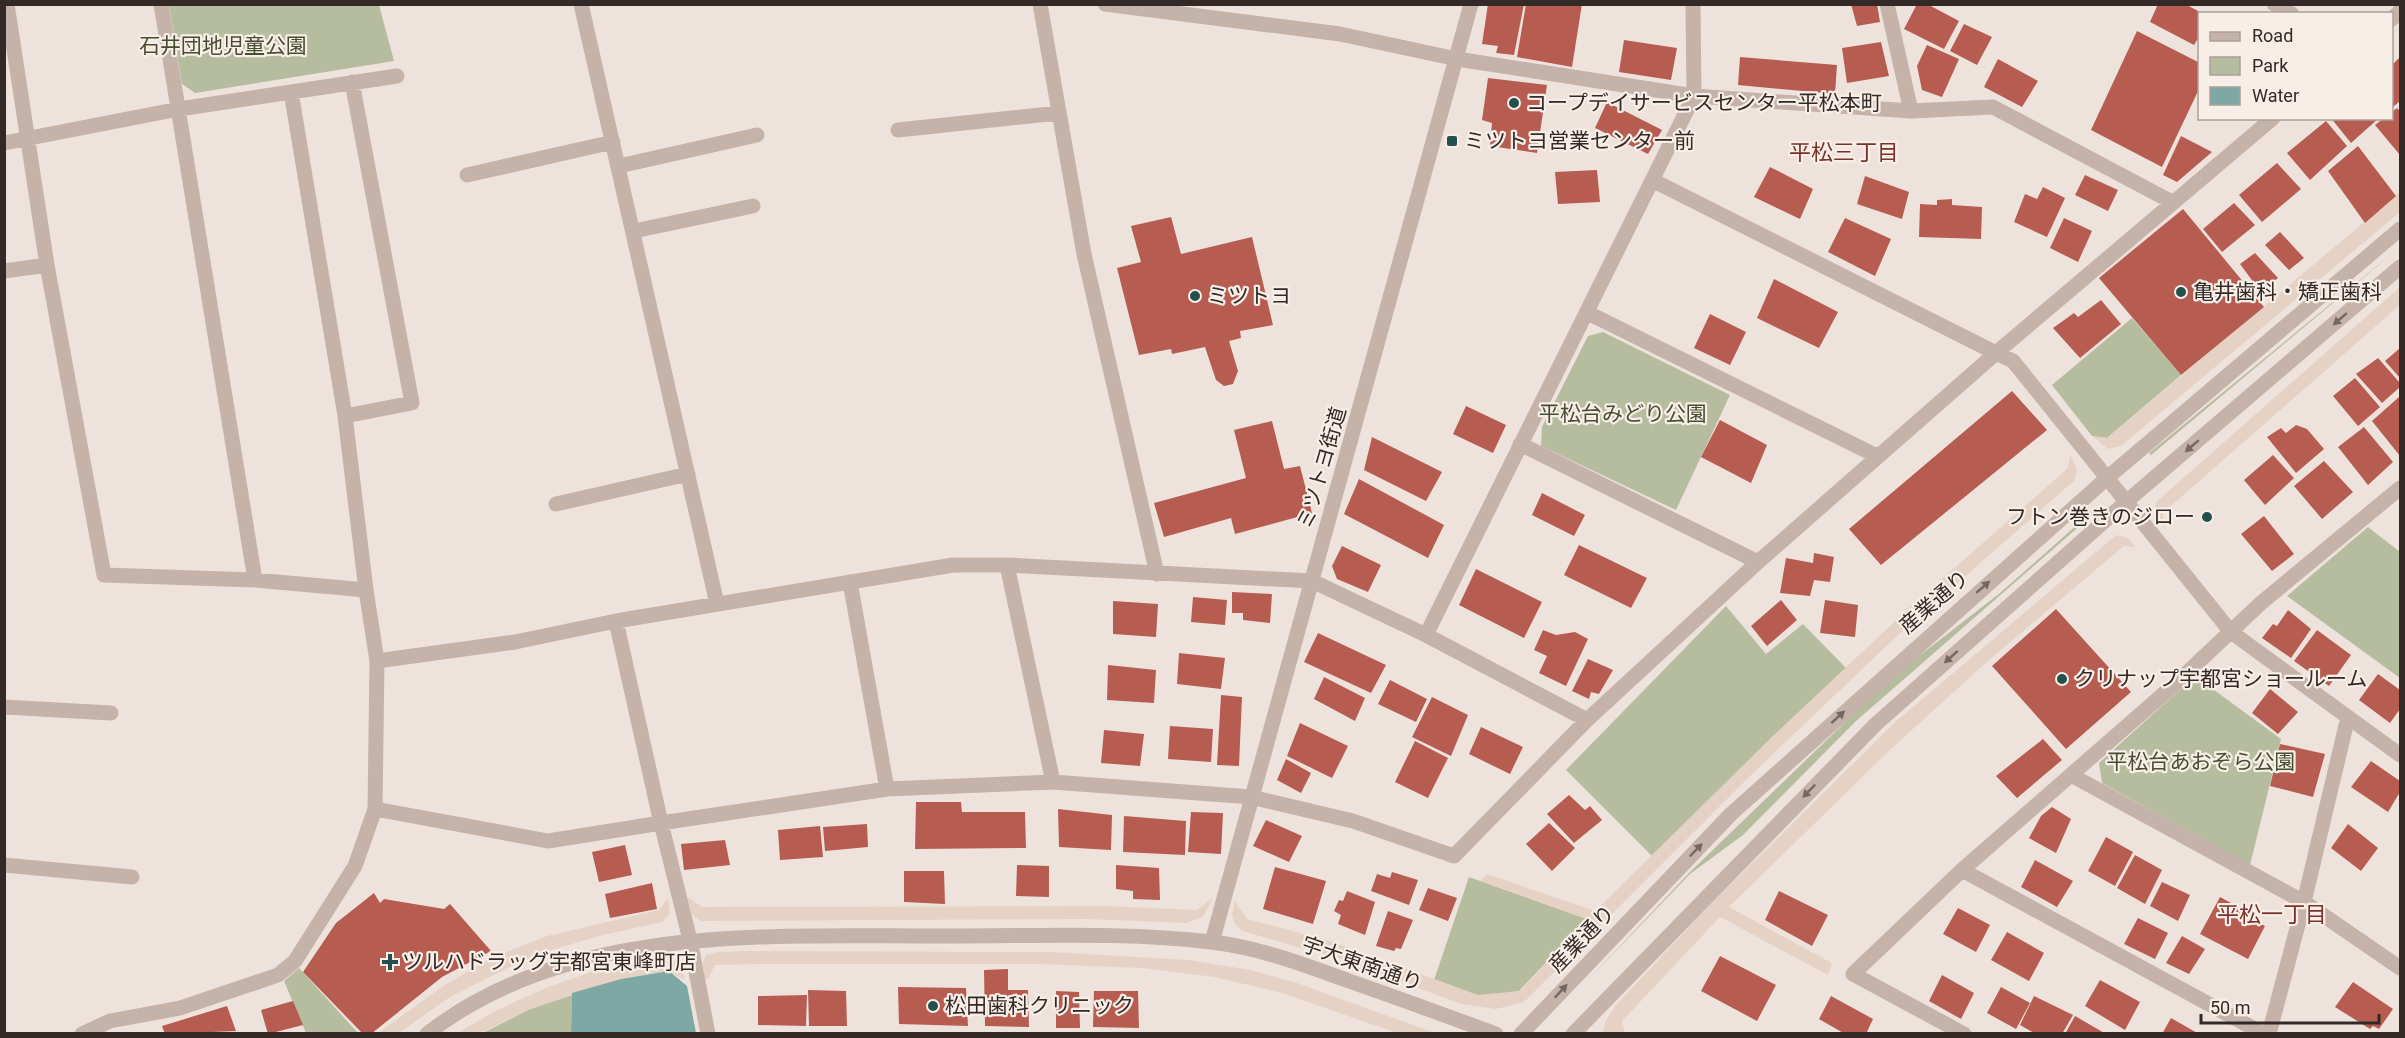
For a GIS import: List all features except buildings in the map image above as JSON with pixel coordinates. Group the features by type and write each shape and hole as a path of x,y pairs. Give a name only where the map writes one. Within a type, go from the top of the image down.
{"street":[{"path":"7,4 47,265 104,575 255,580 366,590"},
{"path":"161,4 255,580"},
{"path":"581,4 717,604"},
{"path":"1040,4 1084,254 1157,574"},
{"path":"1105,4 1340,34 1456,59 1694,96 1911,111 1993,107 2172,202"},
{"name":"ミツトヨ街道","path":"1212,942 1471,4"},
{"path":"1426,635 1654,181 1694,96 1693,4"},
{"path":"1887,4 1911,111"},
{"path":"2274,4 2288,12"},
{"path":"4,143 179,109 397,76"},
{"path":"345,416 412,403 352,82"},
{"path":"92,1031 110,1021 180,1008 278,975 295,960 355,866 375,809 377,661 345,416 291,92"},
{"path":"898,130 1059,113"},
{"path":"375,809 548,841 887,789 1053,782 1251,797 1353,821 1454,856 1587,720 1758,562 1996,353 2271,120"},
{"path":"619,166 757,135"},
{"path":"467,175 613,142"},
{"path":"1654,181 2013,361 2231,632 2400,754"},
{"path":"634,231 753,206"},
{"name":"産業通り","path":"1521,1034 1731,814 2107,478 2400,229"},
{"path":"4,271 47,265"},
{"path":"1573,1034 1876,724 2126,502 2400,267"},
{"path":"1588,313 1877,456"},
{"path":"1520,444 1758,562"},
{"path":"556,504 687,474"},
{"path":"1964,1034 1853,974 1962,870 2231,632 2400,488"},
{"path":"377,661 515,642 616,621 953,565 1007,565 1312,581 1426,635 1587,720"},
{"path":"1007,565 1053,782"},
{"path":"850,582 887,789"},
{"path":"616,621 661,823 690,940 708,1034"},
{"path":"4,707 111,712"},
{"path":"2270,1034 2348,717"},
{"path":"2071,775 2304,902 2400,968"},
{"path":"4,865 132,877"},
{"path":"1962,870 2264,1034"},
{"name":"宇大東南通り","path":"427,1034 450,1016 503,987 553,968 610,953 690,940 1046,936 1212,942 1311,967 1496,1034"}],"green space":[{"name":"石井団地児童公園","path":"169,5 379,5 394,61 195,93 182,84"},
{"path":"2400,247 2151,455 2149,453"},
{"path":"2132,318 2181,375 2107,438 2092,436 2052,385"},
{"name":"平松台みどり公園","path":"1603,332 1730,395 1676,510 1541,446 1542,427 1588,336"},
{"path":"2096,508 2098,510 1856,721 1743,835 1690,874 1585,983 1689,873 1868,700 1910,663 2000,593"},
{"path":"2368,527 2400,552 2400,678 2287,596"},
{"path":"1726,606 1766,654 1803,624 1846,668 1652,856 1566,770"},
{"name":"平松台あおぞら公園","path":"2195,676 2281,739 2250,865 2102,783 2099,763"},
{"path":"1469,877 1587,919 1519,991 1480,997 1434,980"},
{"path":"299,968 358,1033 306,1033 284,981"},
{"path":"572,993 571,1033 481,1034 528,1010"}],"shaded area":[{"path":"2400,192 2400,212 2121,446 2108,449 2092,436 2107,438"},
{"path":"2400,287 2400,305 2163,513 2165,528 2154,514 2156,502"},
{"path":"2070,454 2077,469 2075,480 1897,636 1749,777 1524,1002 1496,1009 1461,1004 1341,959 1242,931 1235,924 1232,915 1235,901 1247,919 1330,941 1478,995 1520,991 1587,919 1480,881 1487,874 1595,911 1775,734 1908,609 2068,468"},
{"path":"2116,535 2128,538 2136,547 2124,546 1988,661 1891,749 1729,907 1832,963 1828,975 1720,917 1622,1021 1625,1033 1603,1033 1605,1022 1615,1006 1708,907 1894,723"},
{"path":"687,897 703,907 1107,906 1197,910 1213,898 1203,917 1186,923 1088,919 701,921 692,915"},
{"path":"668,898 670,914 662,922 603,935 548,951 450,997 399,1033 378,1033 443,986 489,959 547,936 659,910"},
{"path":"717,952 1051,952 1189,960 1250,970 1297,983 1435,1033 1397,1033 1279,992 1214,977 1142,968 1039,964 715,965 708,979 704,979 703,962 706,955"},
{"path":"671,958 680,964 685,980 669,971 621,979 528,1010 481,1033 456,1034 495,1011 548,987 591,972"}],"water":[{"path":"669,971 687,986 696,1033 571,1033 572,993 621,979"}],"place":[{"name":"コープデイサービスセンター平松本町","path":"1514,103"},
{"name":"ミツトヨ営業センター前","path":"1452,141"},
{"name":"亀井歯科・矯正歯科","path":"2181,292"},
{"name":"ミツトヨ","path":"1195,296"},
{"name":"フトン巻きのジロー","path":"2207,517"},
{"name":"クリナップ宇都宮ショールーム","path":"2062,679"},
{"name":"ツルハドラッグ宇都宮東峰町店","path":"390,962"},
{"name":"松田歯科クリニック","path":"933,1006"}],"district":[{"name":"平松三丁目","path":"1844,152"},
{"name":"平松一丁目","path":"2272,914"}]}
